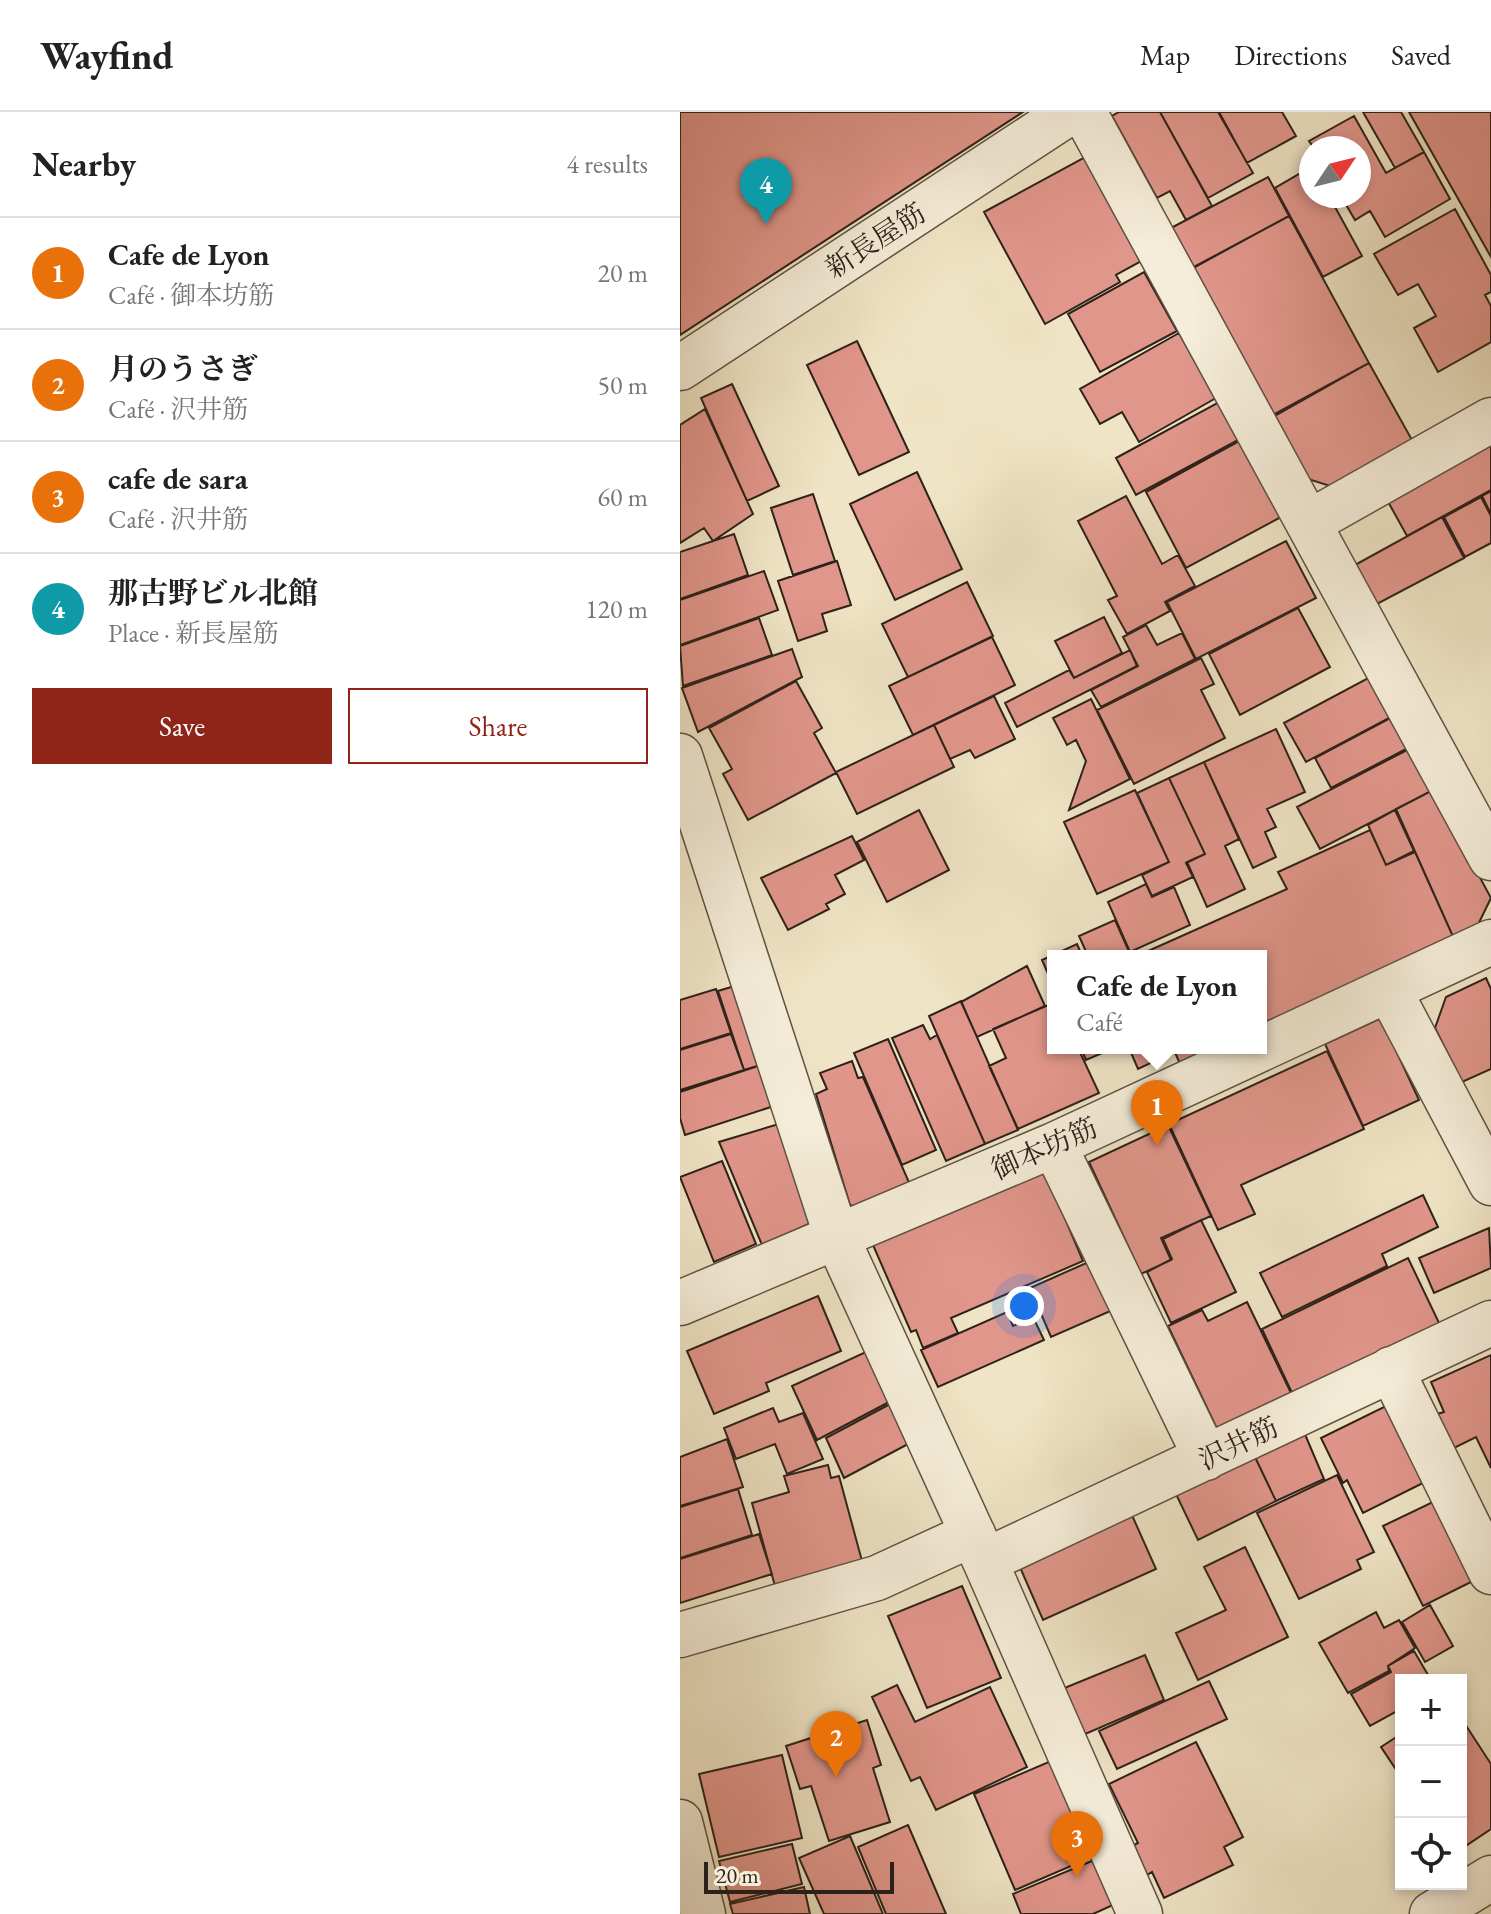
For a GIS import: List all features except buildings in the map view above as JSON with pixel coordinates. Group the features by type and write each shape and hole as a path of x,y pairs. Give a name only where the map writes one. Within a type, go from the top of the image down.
{"street":[{"name":"新長屋筋","path":"680,368 1070,112"},
{"path":"1084,112 1491,858"},
{"path":"1310,522 1491,420"},
{"path":"680,756 837,1238 979,1547 1140,1914"},
{"name":"御本坊筋","path":"1267,1046 1491,942"},
{"path":"1389,990 1491,1183"},
{"name":"御本坊筋","path":"680,1303 1054,1145 1251,1054"},
{"path":"1054,1145 1206,1458"},
{"name":"沢井筋","path":"680,1635 979,1547 1206,1458 1491,1323"},
{"path":"1391,1369 1491,1572"},
{"path":"684,1850 703,1914"},
{"path":"1432,1914 1491,1878"}],"place":[{"name":"那古野ビル北館","path":"766,224"},
{"name":"Cafe de Lyon","path":"1157,1146"},
{"name":"月のうさぎ","path":"836,1777"},
{"name":"cafe de sara","path":"1077,1877"}]}
